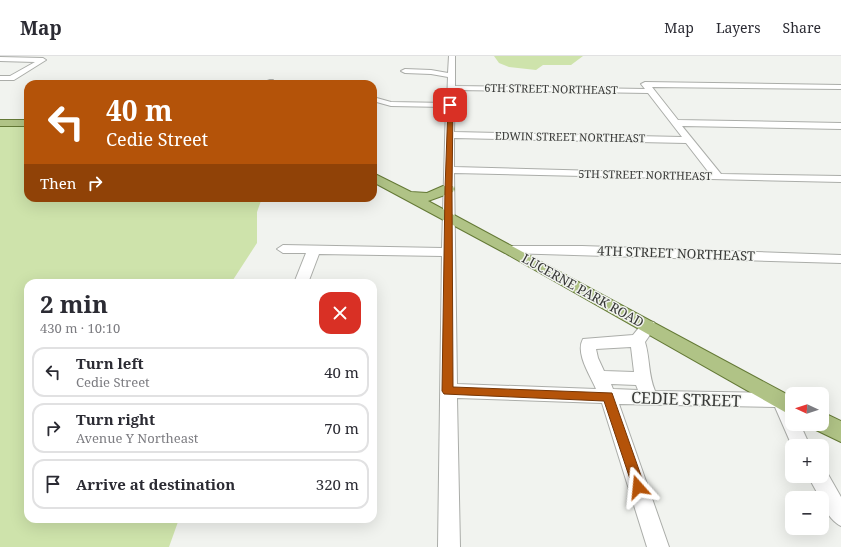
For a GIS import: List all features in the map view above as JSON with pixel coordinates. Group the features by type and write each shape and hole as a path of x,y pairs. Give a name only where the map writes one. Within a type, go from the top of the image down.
{"main road":[{"path":"0,123 24,123"},
{"name":"LUCERNE PARK ROAD","path":"377,179 448,216 649,326 785,402"},
{"path":"409,195 429,197 448,189"},
{"path":"829,426 841,432"}],"street":[{"path":"0,78 11,78 51,56"},
{"path":"449,547 448,189 451,135 450,105 452,56"},
{"path":"0,59 43,60"},
{"path":"405,71 431,72 451,76"},
{"path":"646,85 718,176"},
{"name":"6TH STREET NORTHEAST","path":"451,88 646,85 841,87"},
{"path":"377,100 391,104 450,105"},
{"path":"676,123 841,126"},
{"name":"EDWIN STREET NORTHEAST","path":"451,135 690,140"},
{"name":"5TH STREET NORTHEAST","path":"449,170 841,178"},
{"path":"283,249 448,252"},
{"path":"303,279 314,249"},
{"name":"4TH STREET NORTHEAST","path":"510,250 589,250 841,259"},
{"path":"649,326 637,341 588,343 590,358 608,396 658,547"},
{"path":"637,341 641,354 642,379 649,398"},
{"path":"599,377 642,379"},
{"name":"CEDIE STREET","path":"448,391 785,403"},
{"path":"822,483 841,516"}],"green space":[{"path":"494,56 583,56 571,65 543,65 536,70 509,67 499,63"},
{"path":"0,125 24,125 24,202 261,202 257,212 257,243 234,279 24,279 24,523 178,523 169,547 0,547"}],"route":[{"path":"450,105 451,135 448,189 448,391 608,396 638,487"}]}
